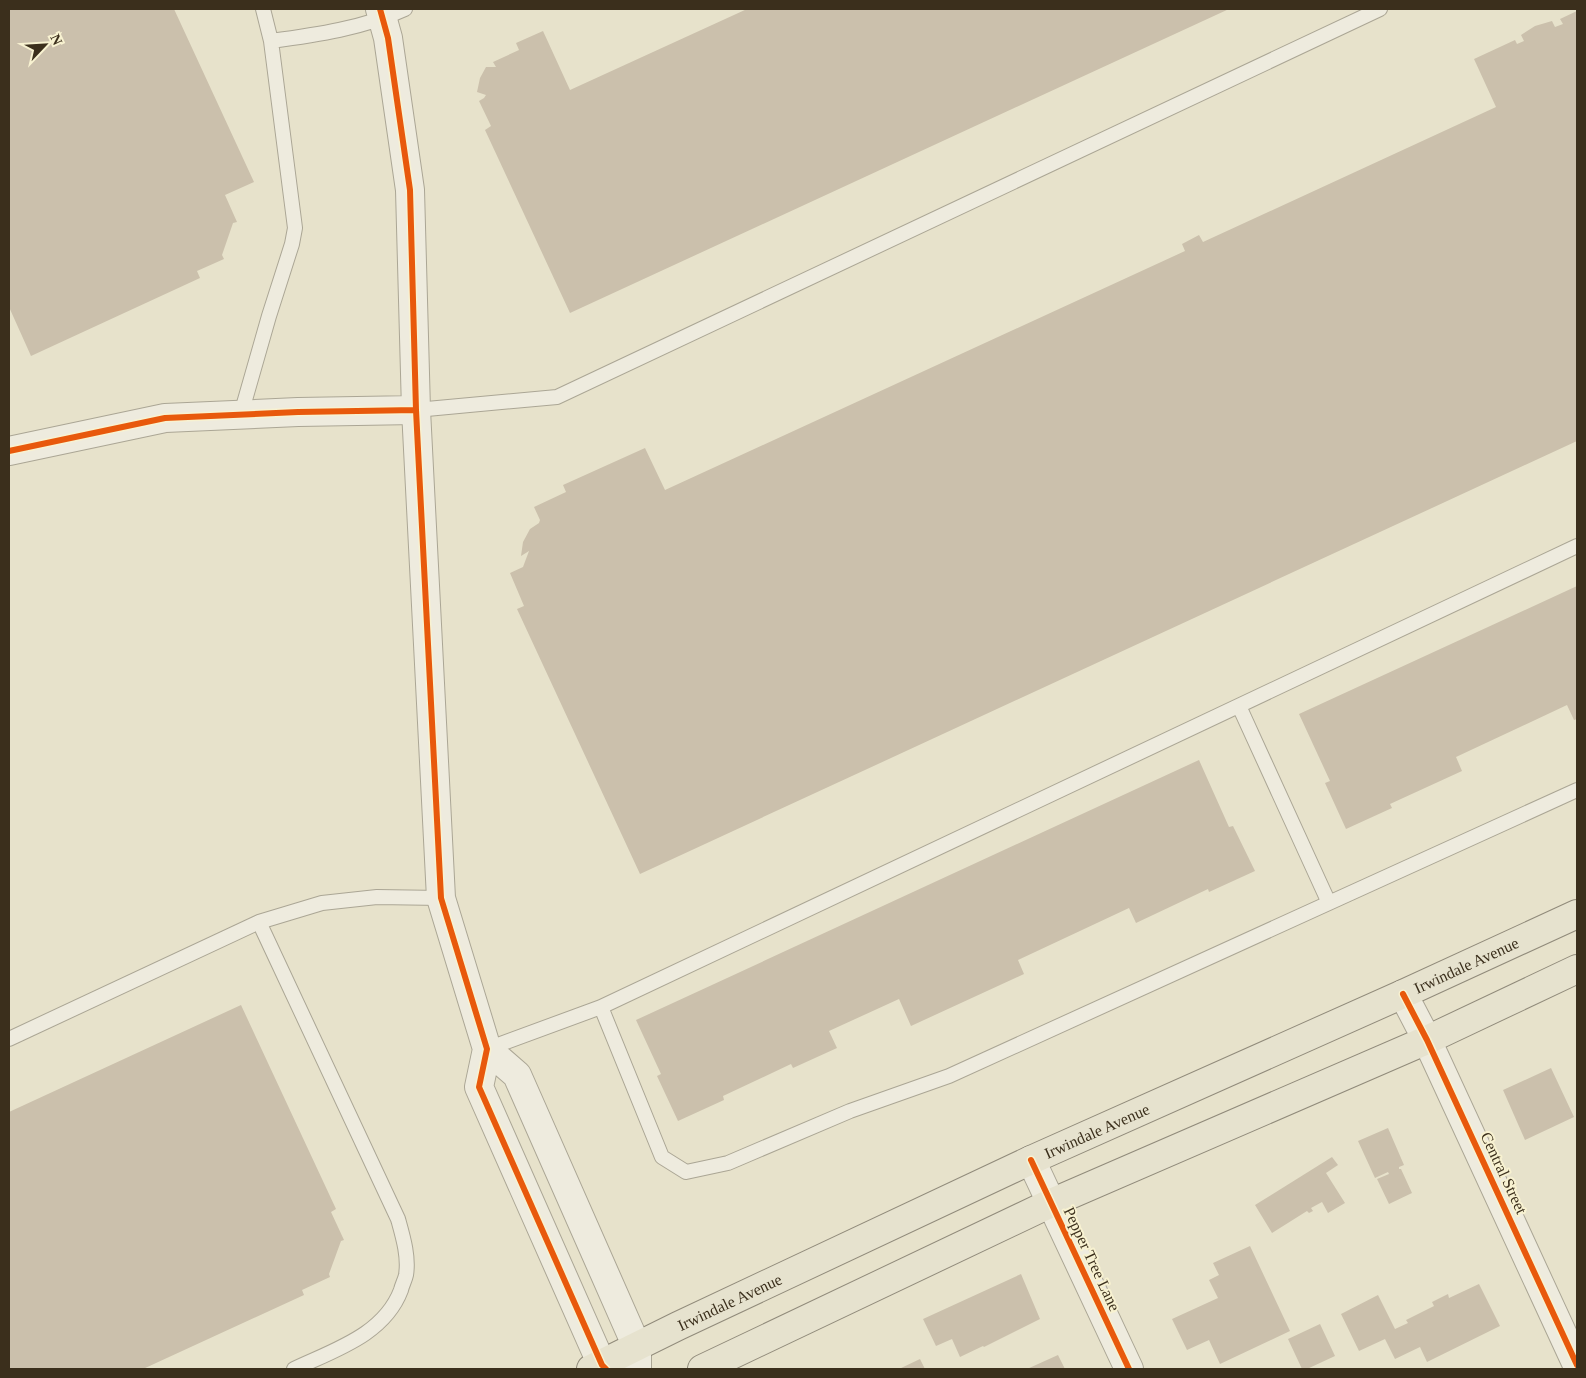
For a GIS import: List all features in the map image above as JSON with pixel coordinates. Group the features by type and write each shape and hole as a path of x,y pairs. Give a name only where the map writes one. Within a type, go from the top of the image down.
{"main road":[{"name":"Irwindale Avenue","path":"600,1368 637,1358 678,1326 1031,1160 1577,914"},
{"path":"702,1369 1051,1203 1427,1040 1577,969"}],"street":[{"path":"389,12 388,38 410,190 416,410 442,898 487,1049 479,1087 600,1368"},
{"path":"9,451 166,418 240,414 416,410"},
{"name":"Central Street","path":"1402,994 1427,1040 1577,1365"},
{"path":"487,1049 517,1074 637,1358"},
{"name":"Pepper Tree Lane","path":"1031,1160 1129,1369"}],"lane":[{"path":"240,414 292,244 295,228 271,40 263,9"},
{"path":"416,410 557,397 1380,9"},
{"path":"271,40 307,36 389,12"},
{"path":"487,1049 602,1006 1577,546"},
{"path":"1239,706 1329,903"},
{"path":"602,1006 662,1157 686,1172 728,1164 850,1111 949,1076 1577,790"},
{"path":"9,1039 259,922 322,903 377,897 442,898"},
{"path":"259,922 398,1219 405,1246 406,1276 396,1303 379,1324 354,1341 294,1369"}],"building":[{"path":"9,9 174,9 254,182 225,195 237,222 233,223 222,255 224,259 197,271 200,278 31,356 9,307"},
{"path":"747,9 1229,9 570,313 485,130 491,126 479,101 486,95 477,92 480,78 486,67 496,67 493,62 519,50 516,43 543,31 570,90"},
{"path":"1577,11 1577,441 640,874 517,609 524,606 510,573 523,567 529,551 521,556 523,542 530,529 539,523 540,520 534,507 566,492 563,485 645,448 665,490 1185,251 1182,244 1199,235 1203,242 1496,107 1474,59 1515,40 1517,44 1524,41 1521,35 1535,26 1552,21 1555,27 1563,24 1560,19"},
{"path":"1577,586 1577,719 1574,720 1567,705 1456,757 1462,771 1390,804 1392,808 1346,829 1325,783 1330,781 1299,714"},
{"path":"1199,760 1229,827 1233,826 1255,871 1209,892 1208,889 1136,923 1129,908 1018,960 1024,974 911,1026 899,999 829,1031 837,1048 793,1068 791,1064 723,1096 724,1100 678,1121 657,1076 661,1074 636,1020"},
{"path":"241,1005 336,1209 331,1212 344,1240 341,1241 329,1274 330,1277 302,1290 304,1295 143,1369 9,1369 9,1112"},
{"path":"1551,1068 1574,1117 1525,1140 1503,1090"},
{"path":"1388,1128 1404,1165 1399,1167 1399,1169 1401,1169 1412,1193 1389,1204 1377,1179 1389,1174 1388,1172 1375,1178 1358,1141"},
{"path":"1332,1157 1338,1165 1326,1173 1345,1203 1328,1213 1322,1202 1311,1208 1313,1211 1309,1213 1307,1211 1272,1233 1255,1205"},
{"path":"1250,1246 1290,1331 1220,1364 1209,1340 1187,1350 1172,1319 1218,1298 1209,1280 1219,1275 1213,1263"},
{"path":"1021,1274 1040,1319 960,1357 952,1339 936,1346 923,1319"},
{"path":"1479,1284 1500,1326 1427,1362 1420,1347 1395,1359 1385,1339 1359,1351 1341,1314 1378,1295 1395,1329 1408,1323 1406,1320 1434,1306 1432,1302 1448,1294 1449,1298"},
{"path":"1320,1324 1335,1356 1307,1369 1302,1369 1288,1339"},
{"path":"1058,1355 1065,1369 1027,1369"},
{"path":"920,1359 925,1369 899,1369"}],"cycle path":[{"path":"380,9 388,38 410,190 416,410 441,898 487,1049 479,1087 602,1365 606,1369"},
{"path":"9,451 165,418 298,412 416,410"},
{"path":"1403,994 1427,1040 1577,1365"},
{"path":"1031,1160 1129,1369"}]}
